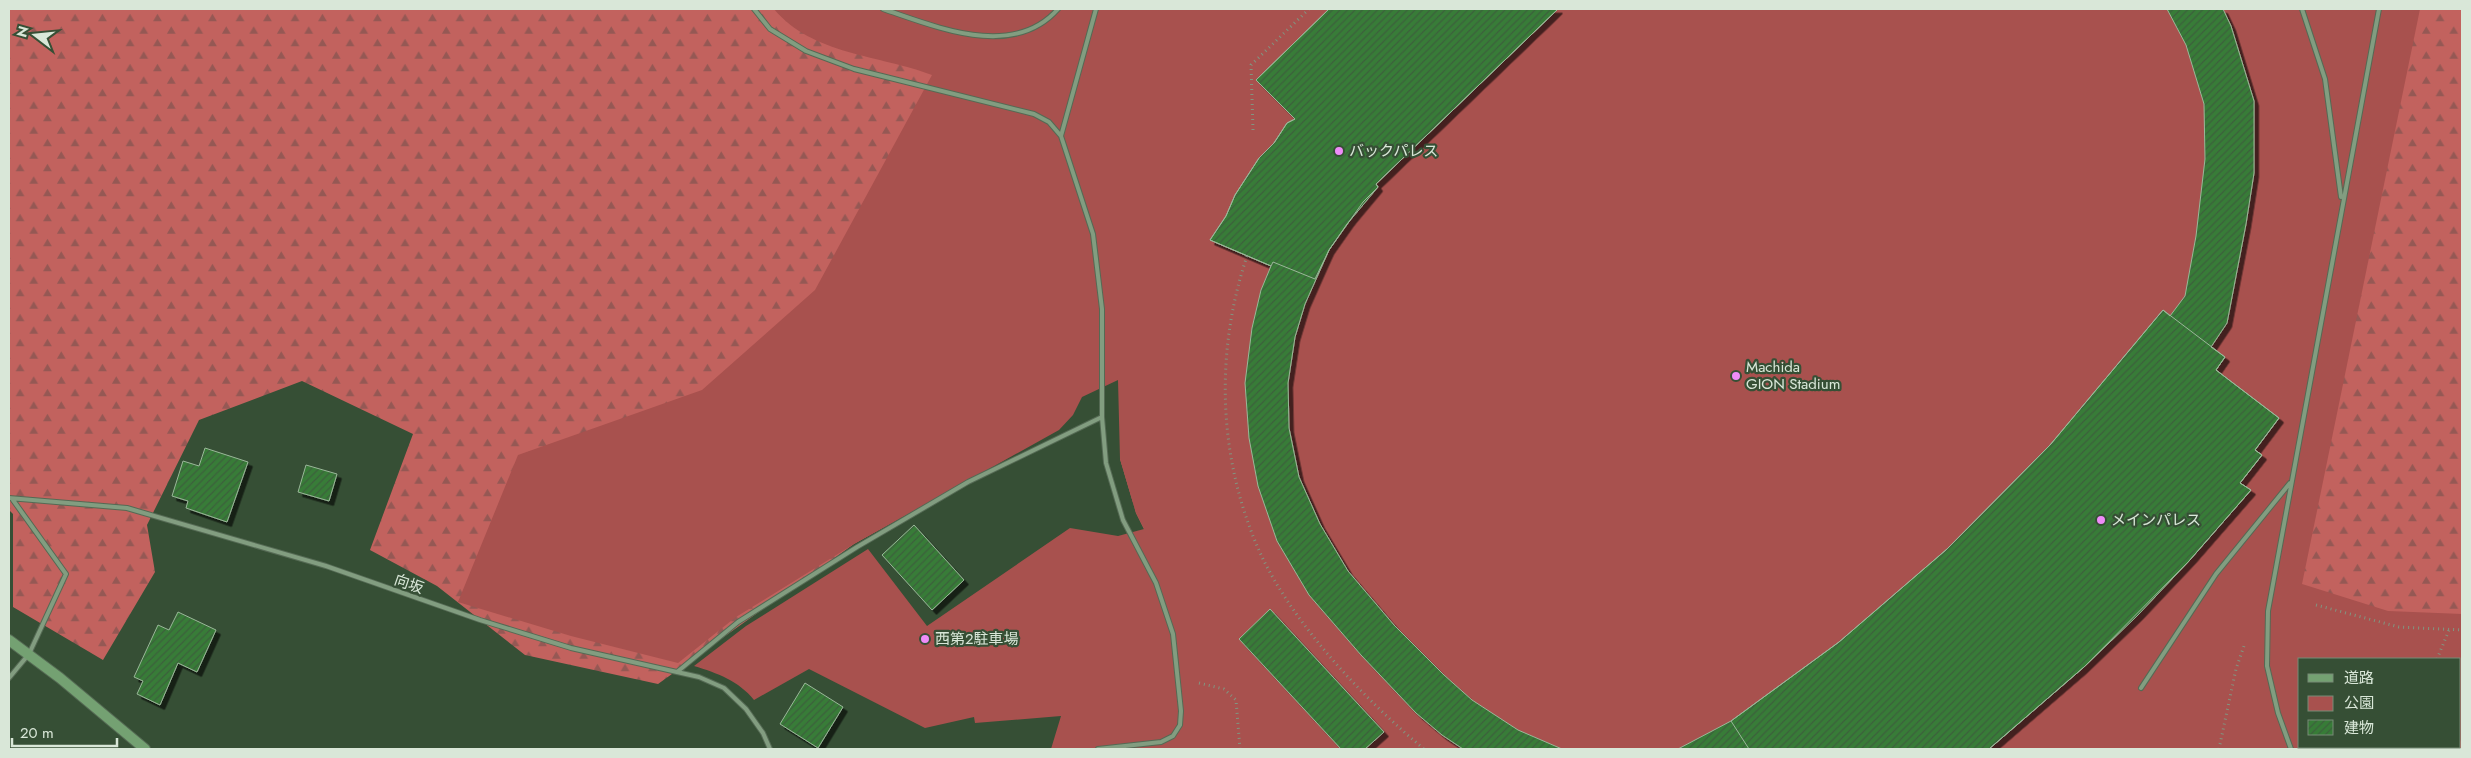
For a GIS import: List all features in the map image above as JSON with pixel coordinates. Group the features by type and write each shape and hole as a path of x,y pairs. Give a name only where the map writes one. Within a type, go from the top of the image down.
{"main road":[{"path":"9,640 29,654 145,749"}],"lane":[{"path":"754,9 770,29 806,51 854,69 1034,114 1049,122 1061,136 1093,234 1102,309 1102,416 1106,464 1123,520 1156,582 1173,634 1181,711 1180,725 1172,736 1161,742 1098,749"},
{"path":"883,9 929,24 980,36 1017,34 1049,19 1058,9"},
{"path":"1061,136 1096,9"},
{"path":"2302,9 2325,79 2342,202"},
{"path":"2291,749 2278,713 2267,666 2268,611 2379,9"},
{"path":"677,672 738,622 857,546 968,482 1102,416"},
{"path":"2141,688 2216,574 2291,481"},
{"path":"9,678 29,654 66,574 11,499"},
{"name":"向坂","path":"11,499 127,508 326,566 489,623 571,648 699,677 724,688 746,709 763,733 770,749"}],"path":[{"path":"1253,130 1252,66 1309,9"},
{"path":"1247,256 1228,326 1225,379 1227,438 1238,493 1263,559 1298,616 1346,673 1398,728 1424,749"},
{"path":"2316,605 2399,627 2462,630"},
{"path":"2437,658 2449,630"},
{"path":"1178,684 1192,682 1224,689 1236,700 1240,749"}],"green space":[{"path":"9,9 1225,9 1144,529 1136,513 1120,459 1136,341 1023,449 854,544 658,684 525,655 437,586 370,550 413,434 302,381 199,420 147,525 155,572 103,660 13,607 13,514 9,510"},
{"path":"774,9 2420,9 2302,584 2388,611 2462,614 2462,736 2461,739 2461,658 2298,658 2298,748 2458,748 1051,749 1061,716 975,723 974,717 925,728 809,669 754,700 734,683 694,666 746,626 868,549 927,626 1070,528 1118,536 1144,529 1136,513 1120,459 1118,380 1082,397 1073,415 1059,430 854,544 736,617 678,663 571,636 458,602 518,455 702,390 815,290 932,75 827,45 807,36"},
{"path":"2403,9 2462,9 2462,749 2299,748 2461,748 2461,658 2298,658 2298,724 2291,550"}],"building":[{"name":"バックパレス","path":"1329,9 1558,9 1376,184 1378,187 1347,224 1329,250 1305,304 1295,337 1288,383 1289,428 1299,477 1320,524 1348,571 1394,625 1472,700 1518,730 1562,749 1463,749 1442,735 1416,713 1361,655 1309,595 1277,541 1258,486 1249,438 1245,383 1252,328 1261,290 1271,266 1210,240 1226,216 1235,195 1259,158 1274,143 1287,123 1295,119 1256,80"},
{"name":"バックパレス","path":"1329,9 1558,9 1376,184 1378,187 1363,202 1329,250 1315,279 1273,262 1271,266 1210,240 1226,216 1235,195 1259,158 1274,143 1287,123 1295,119 1256,80"},
{"name":"メインパレス","path":"2167,9 2223,9 2231,26 2254,101 2254,173 2246,224 2227,323 2211,347 2225,357 2216,370 2279,418 2255,450 2262,455 2240,483 2251,490 2189,561 2138,615 2084,667 1989,749 1678,749 1731,721 1839,642 1947,549 2050,445 2163,310 2170,316 2185,296 2196,236 2205,159 2204,104 2186,45"},
{"name":"メインパレス","path":"2163,310 2225,357 2216,370 2279,418 2255,450 2262,455 2240,483 2251,490 2189,561 2084,667 1989,749 1749,749 1731,721 1839,642 1947,549 2050,445"},
{"path":"205,448 248,462 227,522 186,508 188,501 172,496 183,461 199,466"},
{"path":"306,465 337,474 329,501 298,492"},
{"path":"914,525 964,580 932,610 882,555"},
{"path":"1270,609 1384,732 1365,749 1341,749 1239,639"},
{"path":"178,612 216,630 197,672 178,663 160,705 137,694 143,681 134,677 158,625 169,630"},
{"path":"805,683 843,707 818,748 780,724"}],"place":[{"name":"バックパレス","path":"1339,151"},
{"name":"Machida GION Stadium","path":"1736,376"},
{"name":"メインパレス","path":"2101,520"},
{"name":"西第2駐車場","path":"925,639"}]}
